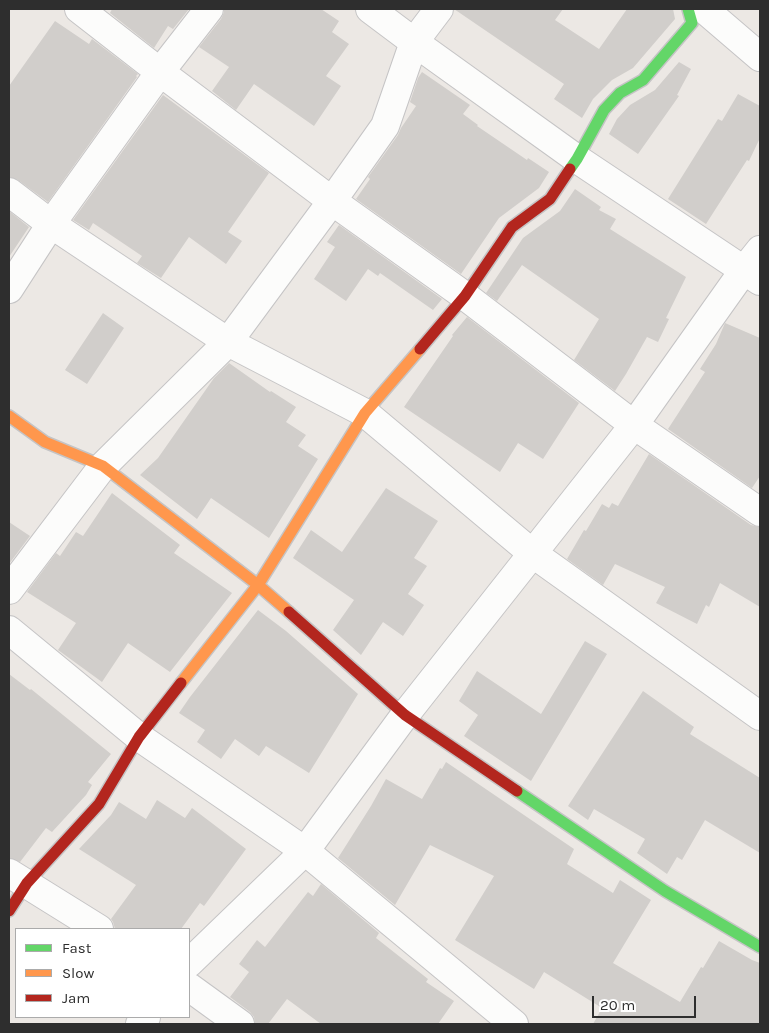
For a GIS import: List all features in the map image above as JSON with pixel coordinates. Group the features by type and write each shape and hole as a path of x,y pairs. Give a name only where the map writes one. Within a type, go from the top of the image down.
{"street":[{"path":"79,9 332,201 465,296 634,424 760,512"},
{"path":"9,289 51,224 160,72 209,9"},
{"path":"190,962 305,851 405,715 755,267 577,159 370,9"},
{"path":"9,590 103,466 228,342 385,126 414,42 439,9"},
{"path":"9,911 18,878 99,804 139,737 258,585 365,413 465,296 512,227 550,199 577,159 604,110 620,93 643,80 692,23 688,9"},
{"path":"704,9 760,56"},
{"path":"9,192 51,224 228,342 365,413 532,553 760,716"},
{"path":"9,416 45,442 103,466 258,585 405,715 665,891 760,946"},
{"path":"9,630 139,737 305,851 514,1024"},
{"path":"18,878 97,928"},
{"path":"190,988 240,1024"}],"building":[{"path":"112,9 189,9 173,29 168,26 154,48 110,13"},
{"path":"224,9 321,9 339,21 332,32 349,44 326,76 341,86 314,126 254,84 236,110 212,91 229,67 199,47 221,19"},
{"path":"454,9 563,9 555,20 599,49 627,9 673,9 675,19 633,68 612,80 593,99 582,118 554,99 564,84"},
{"path":"55,21 89,44 92,39 138,74 48,202 18,180 9,177 9,86"},
{"path":"679,62 691,69 677,95 679,96 638,154 609,134 617,119 630,105 655,90"},
{"path":"422,72 470,105 463,114 477,126 527,160 528,158 549,172 539,188 499,218 461,274 356,199 370,179 368,177 416,106 410,102"},
{"path":"738,94 760,106 760,138 749,161 747,160 706,224 668,199 718,119 722,121"},
{"path":"163,95 269,173 228,232 242,241 226,264 189,237 161,278 137,263 142,256 93,223 89,230 73,220"},
{"path":"575,189 601,207 599,210 616,219 610,229 686,277 666,318 669,319 658,342 647,337 615,391 574,360 599,319 522,265 497,301 486,293 523,238 560,211"},
{"path":"9,211 29,227 9,257"},
{"path":"339,225 442,299 433,310 380,273 378,276 368,269 346,301 314,279 335,247 327,242"},
{"path":"103,313 124,328 87,384 65,370"},
{"path":"467,317 579,403 543,459 518,443 500,472 404,407 452,335"},
{"path":"725,323 760,338 760,476 752,488 668,429 705,372 700,369 716,344"},
{"path":"229,363 270,392 296,407 286,422 306,435 298,446 318,459 269,538 211,498 197,519 140,475 158,458 214,378"},
{"path":"649,454 751,525 760,527 760,607 720,583 709,607 706,605 697,624 656,603 665,587 615,564 603,585 567,559 602,504 609,508 612,503 618,506"},
{"path":"386,488 438,521 414,558 427,566 408,594 424,605 403,636 383,622 361,655 333,630 354,600 293,558 311,530 342,552"},
{"path":"112,493 180,545 174,553 232,593 170,672 128,643 102,682 58,650 76,623 27,592 56,553 60,556 76,532 83,536"},
{"path":"9,522 30,536 9,564"},
{"path":"258,610 286,631 358,694 309,773 266,746 259,756 235,739 221,759 197,742 205,730 179,713"},
{"path":"585,641 607,654 531,781 464,736 478,715 459,701 477,671 541,714"},
{"path":"9,674 31,689 111,754 88,782 92,785 86,795 52,832 46,828 20,862 9,858"},
{"path":"643,691 694,727 690,734 760,778 760,853 705,820 682,860 677,857 667,874 637,853 645,839 594,809 588,820 568,806"},
{"path":"446,762 574,849 567,864 613,893 620,880 651,900 613,963 680,1002 719,941 760,963 760,1024 593,1024 602,1008 544,972 534,989 455,940 494,876 430,845 395,905 338,858 386,779 422,799 440,768 442,769"},
{"path":"157,800 185,818 192,808 246,849 204,906 200,903 182,928 115,928 111,919 136,885 79,849 111,815 119,802 146,819"},
{"path":"321,884 379,933 376,938 428,979 426,982 454,1001 438,1024 321,1024 287,999 268,1024 255,1024 254,1017 250,1012 230,997 249,972 239,964 257,940 265,947 308,892 313,896"}],"traffic: fast":[{"path":"570,169 604,110 620,93 643,80 692,23 688,9"},
{"path":"517,791 665,891 760,947"}],"traffic: slow":[{"path":"181,683 258,585 365,413 420,349"},
{"path":"9,416 45,442 103,466 258,585 289,612"}],"traffic: jam":[{"path":"420,349 465,296 512,227 550,199 570,169"},
{"path":"289,612 405,715 517,791"},
{"path":"9,911 27,883 99,804 139,737 181,683"}]}
